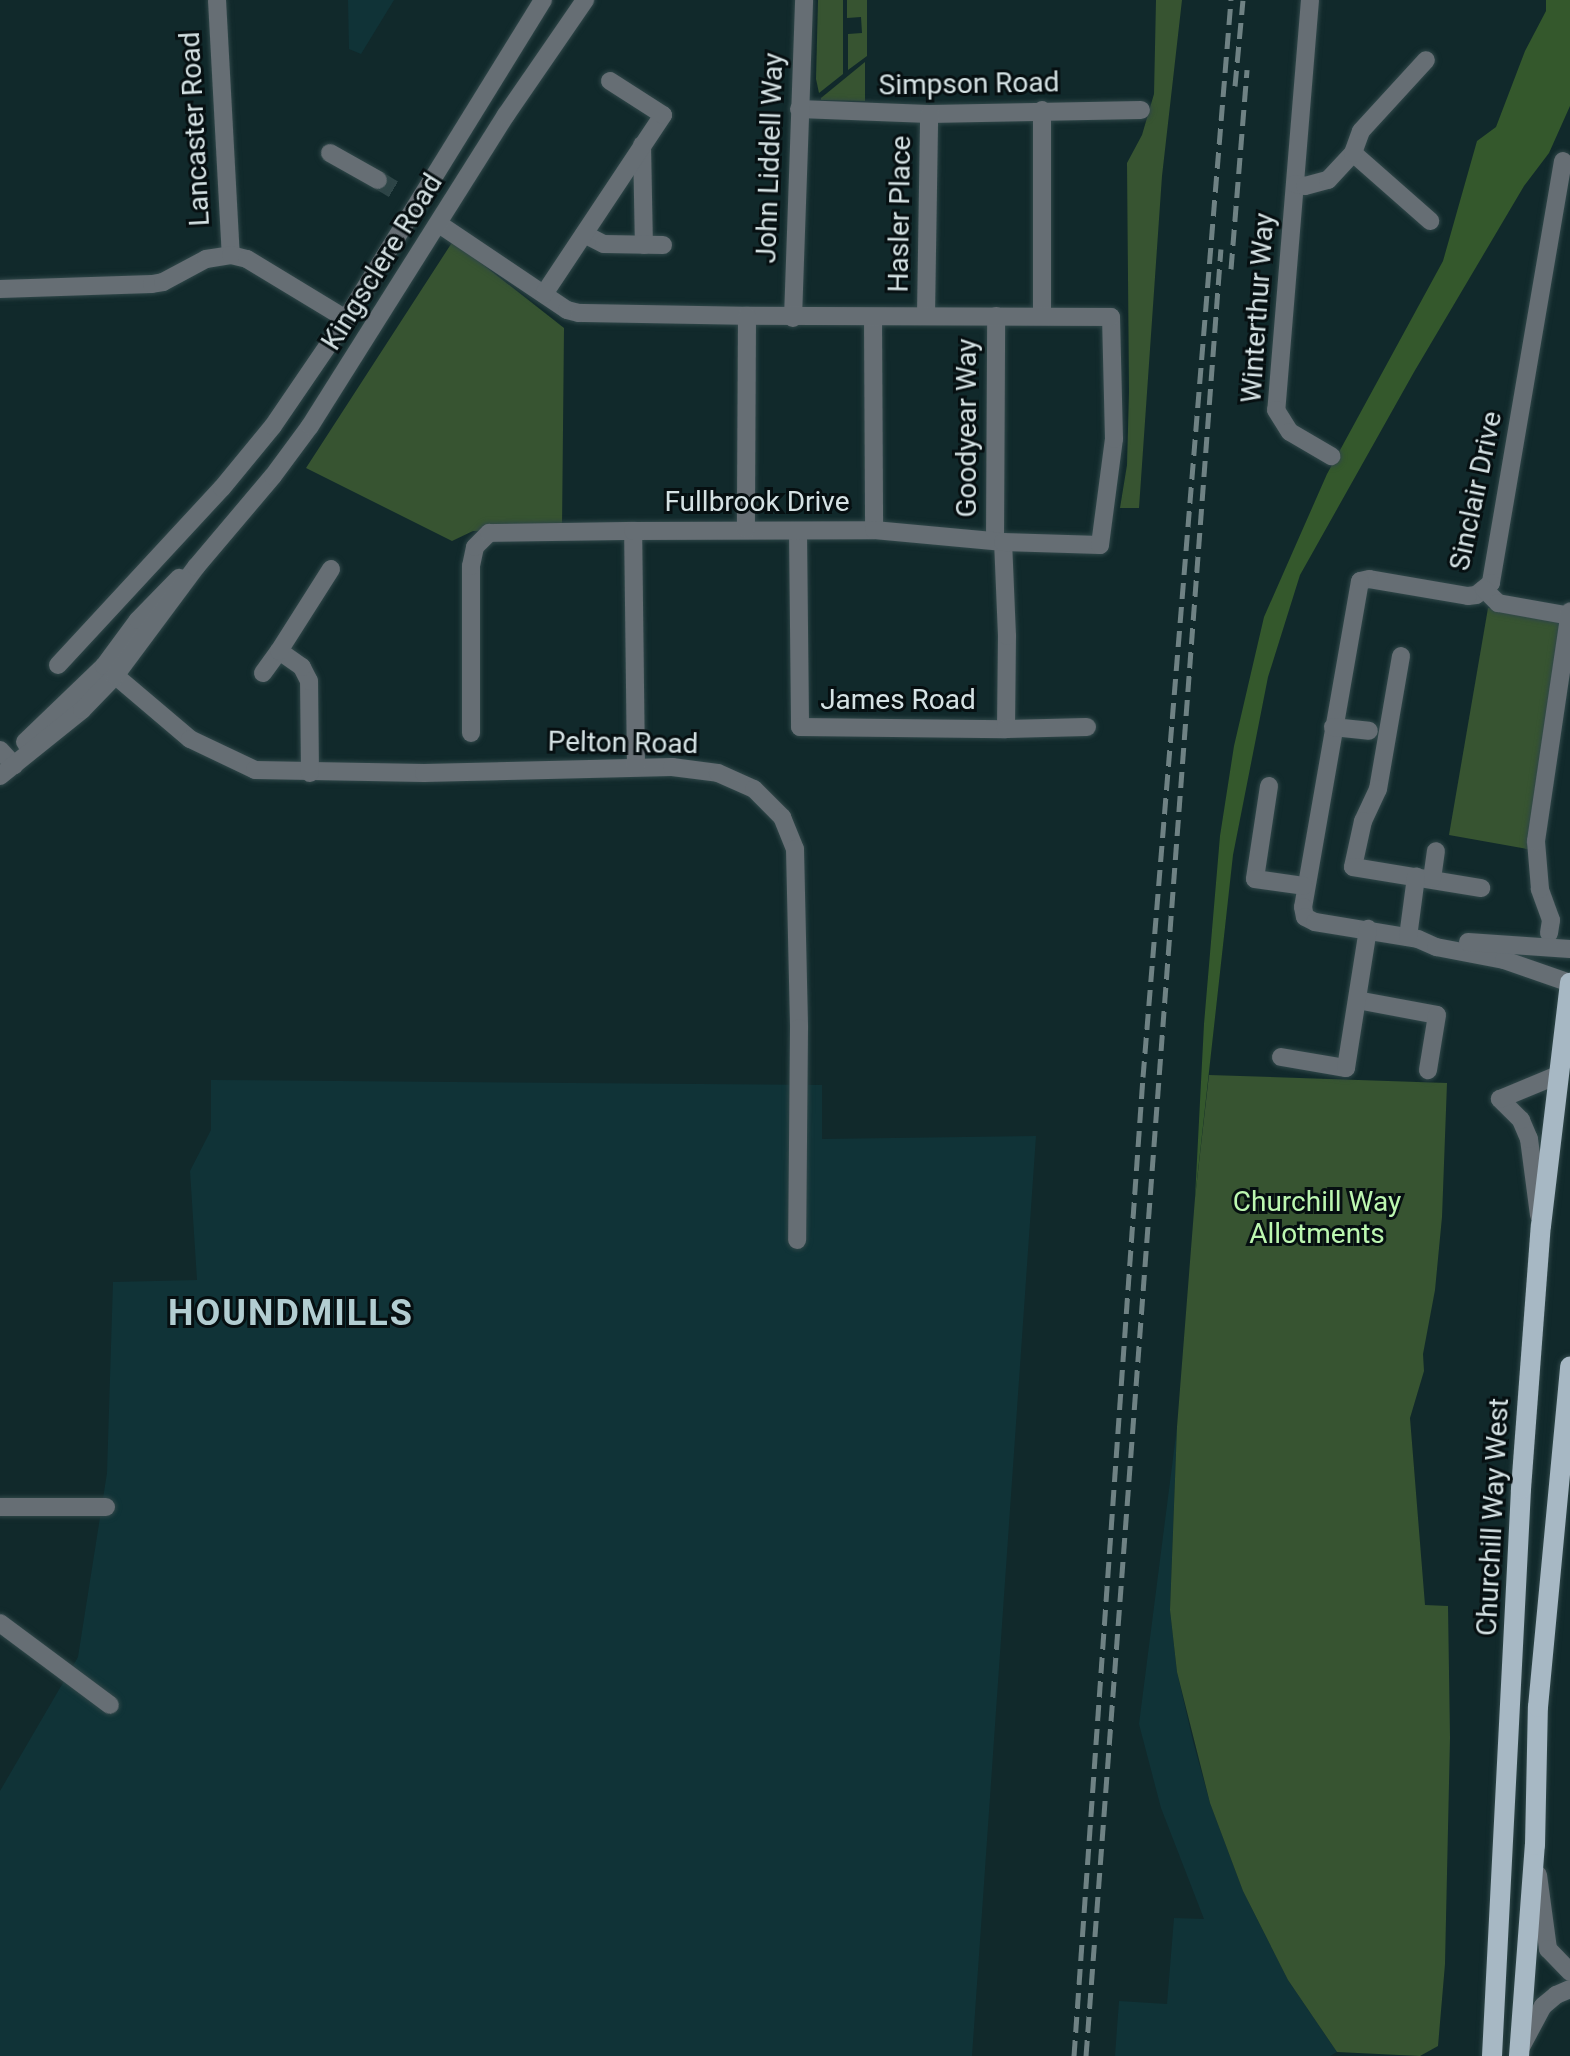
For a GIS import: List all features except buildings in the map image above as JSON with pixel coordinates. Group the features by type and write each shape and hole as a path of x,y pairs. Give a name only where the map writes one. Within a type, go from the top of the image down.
{"main road":[{"name":"Churchill Way West","path":"1492,2056 1521,1489 1541,1226 1570,983"},
{"name":"Churchill Way West","path":"1519,2053 1535,1845 1538,1707 1570,1367"}],"street":[{"name":"Lancaster Road","path":"217,0 231,255"},
{"name":"Kingsclere Road","path":"58,665 222,488 273,426 346,319 408,198 543,0"},
{"name":"Kingsclere Road","path":"4,762 110,671 138,620 180,577 196,567 247,508 310,426 556,39 585,0"},
{"name":"John Liddell Way","path":"793,318 804,0"},
{"name":"Winterthur Way","path":"1310,0 1276,410 1290,432 1331,456"},
{"path":"529,23 556,39"},
{"name":"Winterthur Way","path":"1295,184 1305,186 1328,180 1353,153 1361,131 1426,60"},
{"path":"544,294 663,115 610,81"},
{"name":"Simpson Road","path":"799,109 929,114 1141,110"},
{"path":"1042,110 1042,316"},
{"name":"Hasler Place","path":"926,315 929,114"},
{"path":"584,234 604,244 653,245 642,145"},
{"path":"1353,153 1430,221"},
{"path":"329,155 378,180"},
{"name":"Sinclair Drive","path":"1563,161 1491,583 1468,596 1369,579 1360,581 1304,886 1305,917 1326,925 1413,938 1570,949"},
{"path":"439,224 544,294 579,313 793,318 926,315 1111,317 1114,439 1100,545 999,542 874,530"},
{"name":"Lancaster Road","path":"0,289 152,284 163,282 206,259 231,255 247,259 346,319"},
{"path":"746,529 747,316"},
{"name":"Goodyear Way","path":"996,316 999,542"},
{"name":"Fullbrook Drive","path":"636,767 633,531 874,530 873,318"},
{"path":"222,488 247,508"},
{"path":"471,733 471,566 475,547 489,533 633,531"},
{"name":"James Road","path":"798,531 800,727 1006,729 1007,636 999,542"},
{"path":"263,673 331,569"},
{"path":"1484,589 1498,603 1570,615 1536,841 1540,889 1551,920 1549,933"},
{"path":"279,651 302,667 309,681 310,773"},
{"path":"1401,656 1378,789 1363,821 1353,867 1481,888"},
{"name":"Pelton Road","path":"110,671 190,739 213,753 255,770 310,773 636,767 718,773 754,789 782,817 795,849 799,1028 797,1240"},
{"path":"1006,729 1087,727"},
{"path":"1333,727 1369,731"},
{"path":"1269,786 1255,879 1304,886"},
{"path":"1413,938 1424,878 1436,851"},
{"path":"1281,1057 1346,1068 1368,929"},
{"name":"Sinclair Drive","path":"1413,938 1436,947 1504,960 1570,983"},
{"path":"1357,1000 1437,1015 1428,1070"},
{"path":"1541,1226 1529,1139 1521,1120 1500,1099 1543,1084 1558,1075"},
{"path":"0,1507 106,1507"},
{"path":"0,1623 110,1705"},
{"path":"1535,1845 1548,1949 1570,1972"},
{"path":"1519,2053 1543,2006 1570,1989"}],"shaded area":[{"path":"348,0 394,0 361,54 349,49"},
{"path":"211,1080 822,1085 822,1139 1036,1136 972,2056 0,2056 0,1791 78,1657 107,1473 113,1282 197,1280 190,1171 211,1130"},
{"path":"1177,1427 1170,1610 1177,1672 1193,1741 1210,1803 1243,1891 1288,1980 1337,2052 1330,2056 1115,2056 1119,2001 1167,2004 1174,1918 1204,1919 1161,1808 1139,1724"}],"green space":[{"path":"818,0 843,0 843,74 819,93 816,79"},
{"path":"847,0 867,0 867,56 848,70 848,34 862,33 861,17 847,18"},
{"path":"1156,0 1182,0 1162,176 1139,508 1120,508 1127,465 1129,392 1127,163 1142,135 1154,94"},
{"path":"1546,0 1570,0 1570,106 1549,153 1524,186 1414,372 1300,575 1268,677 1233,855 1195,1198 1204,1024 1220,836 1234,746 1264,617 1327,474 1443,261 1477,141 1496,127 1525,51 1546,11"},
{"path":"865,62 865,101 821,100 821,98"},
{"path":"453,241 564,328 562,529 473,531 452,541 306,468"},
{"path":"1488,608 1565,620 1533,850 1449,835"},
{"name":"Churchill Way Allotments","path":"1209,1075 1447,1083 1442,1217 1435,1290 1423,1354 1424,1371 1410,1418 1425,1605 1448,1606 1450,1738 1445,1964 1438,2046 1420,2056 1337,2052 1288,1980 1243,1891 1210,1803 1177,1672 1170,1610 1177,1427 1195,1198"}],"tunnel":[{"path":"378,180 400,193"}],"railway":[{"path":"1074,2056 1143,1077 1231,0"},
{"path":"1235,86 1243,0"},
{"path":"1231,269 1247,70"},
{"path":"1086,2056 1221,249"}],"district":[{"name":"HOUNDMILLS","path":"291,1314"}]}
